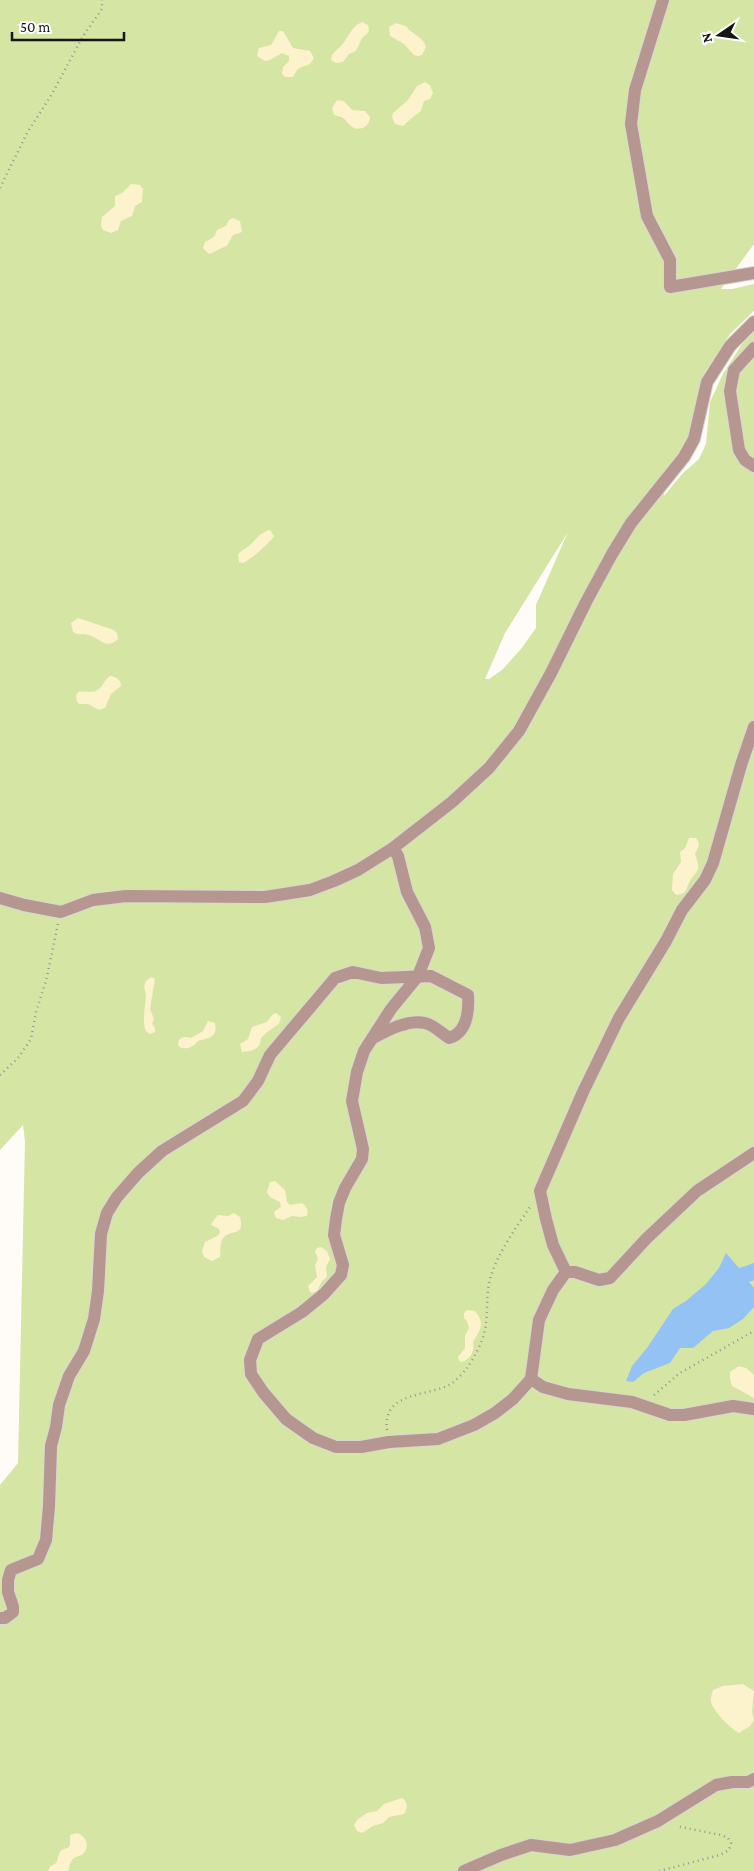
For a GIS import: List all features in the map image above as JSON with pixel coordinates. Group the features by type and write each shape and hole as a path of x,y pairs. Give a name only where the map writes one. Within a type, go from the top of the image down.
{"street":[{"path":"663,0 635,90 631,124 647,216 670,260 670,287 754,273"},
{"path":"0,898 61,912 93,900 126,896 265,897 310,890 358,870 393,848 452,802 489,768 519,730 551,673 612,554 631,523 684,457 694,439 707,382 730,346 754,322"},
{"path":"754,348 734,370 730,391 739,450 745,460 754,466"},
{"path":"725,353 738,364"},
{"path":"566,1272 553,1245 540,1191 583,1092 619,1018 666,941 682,910 705,880 713,863 754,727"},
{"path":"393,848 398,856 407,892 425,927 429,948 418,976 391,1009 364,1051 357,1072 352,1100 363,1149 362,1159 342,1196 336,1219 334,1234 343,1264 341,1275 324,1294 302,1312 258,1339 250,1360 251,1374 263,1392 286,1419 313,1438 336,1446 361,1447 389,1442 438,1439 474,1425 496,1413 513,1400 531,1379 539,1320 553,1290 566,1272"},
{"path":"0,1618 5,1618 14,1608 8,1592 8,1580 11,1570 38,1558 46,1540 50,1506 51,1446 58,1405 69,1376 84,1350 94,1319 98,1290 101,1234 108,1213 117,1196 162,1151 243,1100 258,1081 270,1055 335,978 353,972 381,978 431,976 468,995 469,1007 466,1022 455,1036 449,1038 424,1022 390,1029 372,1039"},
{"path":"566,1272 575,1272 599,1280 610,1278 646,1239 697,1191 754,1153"},
{"path":"531,1379 543,1387 568,1394 644,1404 670,1416 732,1406 754,1409"},
{"path":"464,1871 501,1854 531,1845 570,1850 615,1840 658,1821 716,1785 748,1782 754,1779"}],"path":[{"path":"0,188 27,133 56,88 83,36 102,9 102,0"},
{"path":"0,1075 18,1058 31,1039 61,912"},
{"path":"389,1442 387,1426 390,1411 395,1405 406,1398 452,1384 468,1366 485,1332 489,1283 500,1254 540,1191"},
{"path":"644,1404 680,1373 754,1331"},
{"path":"658,1821 681,1828 721,1835 728,1838 731,1843 729,1850 720,1855 659,1871"}],"green space":[{"path":"0,0 754,0 754,244 721,289 732,289 754,284 754,311 730,334 703,375 692,430 664,473 664,496 682,474 699,459 706,444 710,402 723,374 744,341 754,332 754,1871 0,1871 0,1485 18,1463 25,1141 23,1125 0,1150","holes":["568,532 536,605 536,628 521,649 502,670 489,679 485,679 505,633"]}],"sand":[{"path":"362,22 368,25 369,30 362,38 356,51 349,54 343,62 336,63 331,60 332,55 352,30"},
{"path":"396,23 406,26 425,43 426,47 422,55 414,55 404,44 390,36 389,27"},
{"path":"279,31 283,31 293,48 310,51 314,58 310,64 298,69 293,77 285,77 282,74 283,67 289,61 289,56 282,53 265,61 257,56 259,48 271,45"},
{"path":"425,82 430,85 433,93 430,99 424,101 421,111 403,126 395,124 392,117 393,113 408,100 417,86"},
{"path":"337,100 344,101 352,110 365,111 370,117 368,123 358,129 351,126 340,116 334,115 332,108"},
{"path":"131,184 140,185 143,189 142,202 135,206 132,216 121,221 118,230 111,233 103,230 101,226 102,217 115,206 115,196 122,193"},
{"path":"233,218 240,221 242,232 233,235 227,246 209,254 203,248 205,242 214,237 217,230 226,226 229,220"},
{"path":"270,530 274,536 269,542 243,563 239,562 238,554 261,534"},
{"path":"78,618 114,630 117,633 118,639 107,644 89,635 73,632 71,623"},
{"path":"110,676 118,679 121,686 111,694 105,708 99,710 88,704 79,704 77,702 76,696 78,692 97,690"},
{"path":"689,838 696,838 698,842 695,854 698,869 684,893 676,895 672,890 673,874 681,862 680,852 685,848"},
{"path":"151,977 155,979 150,1009 154,1019 152,1024 155,1032 150,1034 146,1031 144,1024 146,996 144,987 146,981"},
{"path":"276,1013 281,1017 279,1024 263,1036 256,1048 242,1052 240,1044 248,1039 252,1027 267,1022"},
{"path":"208,1021 215,1023 216,1028 214,1034 209,1038 198,1041 189,1048 181,1048 178,1045 179,1040 182,1038 191,1038 203,1031"},
{"path":"275,1181 285,1190 287,1202 290,1205 302,1203 305,1205 307,1216 292,1216 283,1220 276,1218 274,1214 281,1207 280,1202 270,1197 267,1192 270,1182"},
{"path":"234,1213 240,1217 241,1227 239,1230 222,1239 220,1257 212,1261 204,1257 202,1251 205,1242 220,1233 219,1229 211,1225 213,1221 218,1215 228,1216"},
{"path":"321,1247 327,1251 330,1259 326,1267 327,1277 322,1281 317,1291 312,1293 308,1286 317,1277 315,1265 318,1259 315,1251"},
{"path":"467,1310 475,1311 480,1319 481,1326 473,1342 472,1354 462,1362 459,1361 458,1357 465,1348 465,1336 469,1328 464,1318 464,1313"},
{"path":"739,1366 746,1368 754,1375 754,1398 732,1386 730,1372"},
{"path":"743,1684 754,1691 752,1712 754,1720 750,1726 739,1733 719,1715 712,1706 711,1699 713,1690 723,1686"},
{"path":"402,1798 407,1805 404,1814 389,1817 383,1823 373,1826 362,1833 357,1831 354,1825 357,1820 367,1813 377,1811 384,1804"},
{"path":"77,1833 83,1836 86,1841 87,1847 84,1853 73,1859 68,1871 48,1871 56,1863 60,1851 68,1848 70,1845 70,1835"}],"water":[{"path":"726,1253 739,1268 754,1263 754,1280 749,1282 754,1288 754,1307 743,1319 729,1328 713,1331 693,1348 680,1348 670,1363 644,1373 633,1382 626,1381 632,1366 647,1348 673,1309 706,1284 719,1268"}]}
